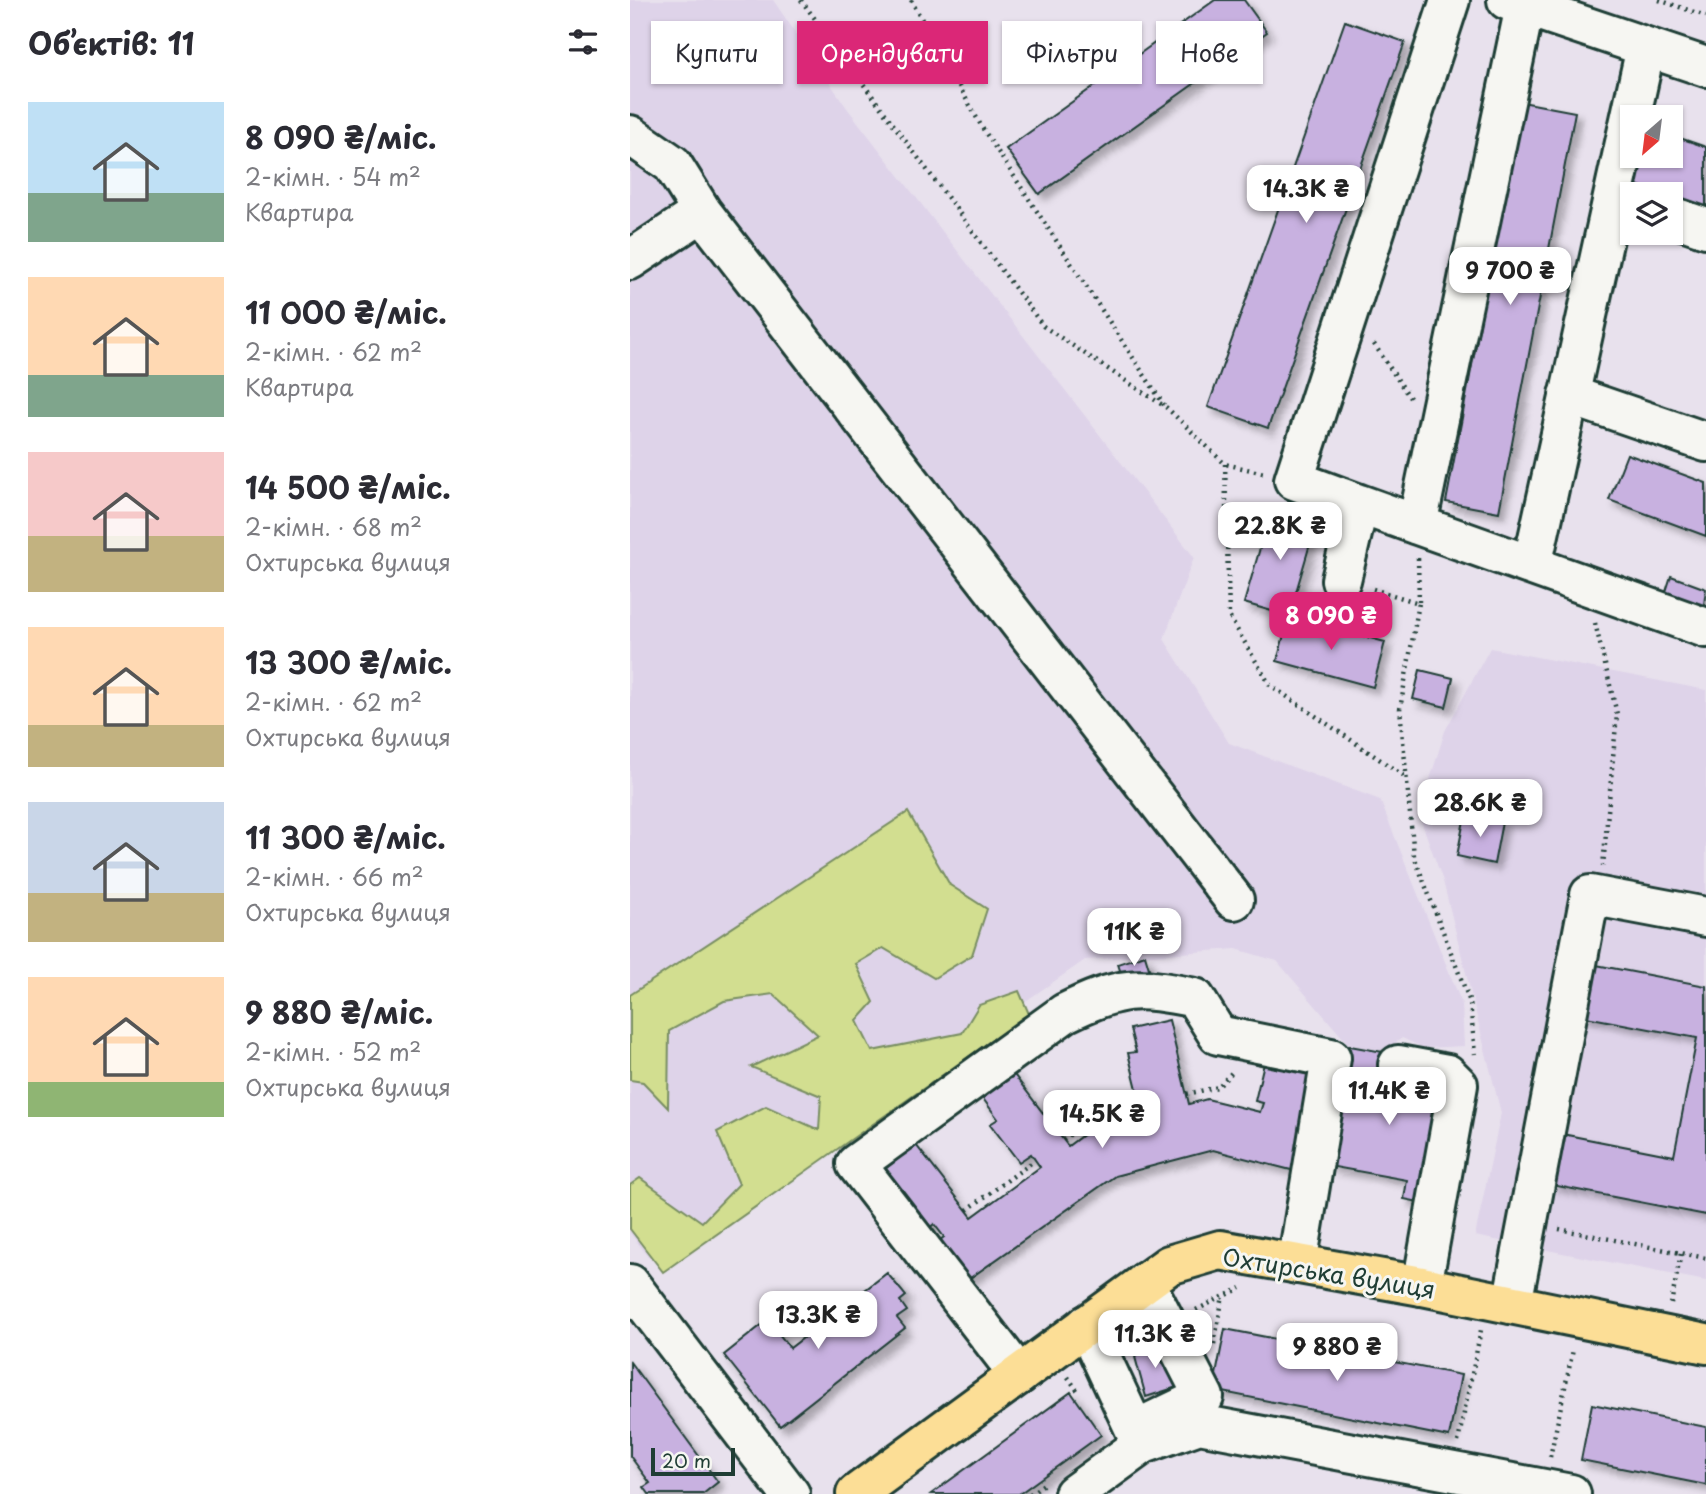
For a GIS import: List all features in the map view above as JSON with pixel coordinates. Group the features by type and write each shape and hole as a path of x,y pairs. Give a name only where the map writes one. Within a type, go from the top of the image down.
{"main road":[{"name":"Охтирська вулиця","path":"856,1494 1169,1265 1220,1250 1422,1286 1706,1344"}],"street":[{"path":"1450,0 1294,480 1706,628"},
{"path":"1417,525 1516,3 1706,67"},
{"path":"1626,182 1646,47"},
{"path":"630,135 672,164 702,212 1234,900"},
{"path":"1532,566 1569,395 1620,211"},
{"path":"630,260 702,212"},
{"path":"1683,220 1706,228"},
{"path":"1569,395 1706,442"},
{"path":"1341,580 1359,504"},
{"path":"1512,1304 1590,895 1706,917"},
{"path":"1019,1375 856,1164 1065,1013 1101,995 1144,988 1195,998 1218,1035 1331,1058 1297,1264"},
{"path":"1398,1065 1447,1074 1458,1085 1422,1286"},
{"path":"1086,1325 1135,1430 1204,1397 1145,1282"},
{"path":"630,1284 790,1494"},
{"path":"1074,1494 1143,1444 1199,1424 1557,1492"}],"path":[{"path":"801,0 1043,326 1167,408 1225,464 1294,480"},
{"path":"911,0 983,129 1167,408"},
{"path":"1659,0 1706,16"},
{"path":"1350,308 1435,435"},
{"path":"1225,464 1228,616 1270,685 1407,778"},
{"path":"1417,525 1419,603 1400,709 1414,856 1471,1002 1476,1058"},
{"path":"1341,580 1419,603"},
{"path":"1586,586 1617,714 1606,860 1590,895"},
{"path":"1187,1094 1218,1087 1261,1044"},
{"path":"1063,1140 1082,1125 1148,1102"},
{"path":"967,1210 1035,1160"},
{"path":"1527,1223 1706,1258"},
{"path":"1664,1335 1681,1253"},
{"path":"1167,1324 1248,1284"},
{"path":"1452,1472 1482,1326"},
{"path":"1557,1492 1574,1346"}],"shaded area":[{"path":"630,0 773,0 797,35 797,84 831,84 1194,557 1164,639 1229,743 1380,800 1462,1004 1464,1046 1424,1048 1402,1038 1383,1052 1350,1046 1277,961 1236,949 1085,960 651,1260 630,1233"},
{"path":"1490,648 1706,690 1706,1281 1475,1236 1501,1113 1443,881 1419,815 1445,731"}],"green space":[{"path":"908,812 950,885 987,909 972,955 934,978 883,948 856,964 874,1002 857,1021 872,1051 962,1033 979,1005 1019,991 1029,1014 663,1272 630,1229 630,1185 640,1178 702,1222 739,1184 717,1132 766,1106 819,1130 821,1096 751,1067 818,1035 773,994 724,1001 669,1031 668,1108 643,1082 630,1080 630,995"}],"building":[{"path":"1215,0 1244,0 1259,21 1186,21"},
{"path":"1345,21 1405,42 1268,428 1208,407"},
{"path":"1156,42 1156,84 1194,84 1039,194 1006,149 1097,84 1142,84 1142,52"},
{"path":"1522,102 1575,112 1499,512 1446,502"},
{"path":"1684,139 1706,147 1706,208 1683,200 1683,182 1634,182 1638,168 1684,168"},
{"path":"1627,454 1706,483 1706,536 1609,500"},
{"path":"1272,507 1317,520 1289,616 1244,603"},
{"path":"1671,576 1706,589 1703,612 1664,598"},
{"path":"1289,616 1385,642 1373,687 1277,661"},
{"path":"1420,670 1453,678 1446,707 1413,699"},
{"path":"1465,815 1502,822 1494,864 1457,856"},
{"path":"1145,955 1150,972 1123,980 1118,964"},
{"path":"1591,964 1706,986 1706,1215 1552,1185 1562,1134 1674,1156 1697,1038 1581,1016"},
{"path":"1169,1020 1189,1104 1207,1099 1260,1112 1263,1103 1255,1101 1264,1063 1318,1077 1295,1171 1213,1150 1115,1176 963,1283 935,1244 944,1237 934,1224 925,1232 897,1195 902,1191 885,1169 916,1145 972,1217 1040,1167 1031,1154 1019,1162 990,1124 998,1119 981,1096 1012,1072 1068,1146 1088,1131 1151,1114 1146,1096 1139,1097 1128,1053 1136,1052 1130,1029"},
{"path":"1350,1046 1383,1052 1375,1097 1394,1101 1398,1079 1449,1088 1429,1204 1404,1199 1407,1180 1329,1166"},
{"path":"887,1273 906,1296 900,1301 907,1311 897,1318 905,1328 780,1426 724,1355 768,1320 790,1348"},
{"path":"1225,1329 1461,1375 1449,1437 1213,1390"},
{"path":"1151,1344 1165,1352 1177,1387 1146,1397 1135,1357 1140,1347"},
{"path":"630,1362 718,1482 703,1494 649,1494 644,1487 650,1483 630,1456"},
{"path":"1071,1392 1101,1435 1019,1494 931,1494"},
{"path":"1592,1404 1706,1427 1706,1485 1581,1460"}]}
